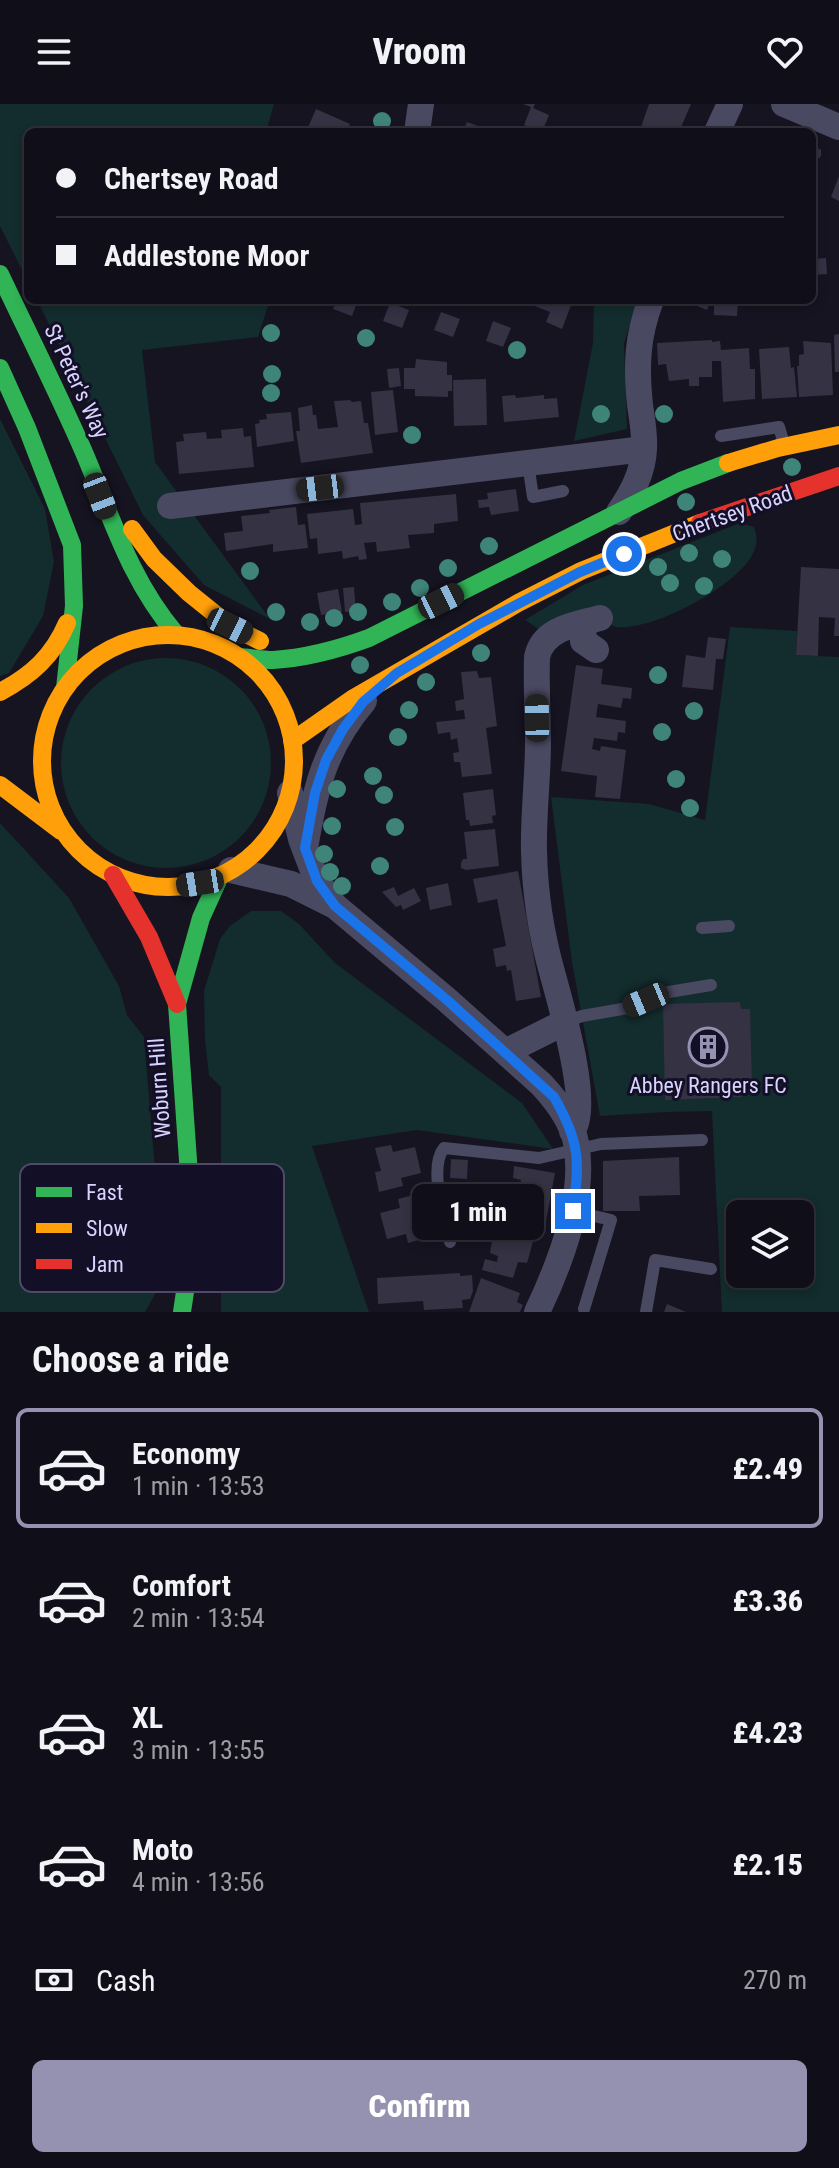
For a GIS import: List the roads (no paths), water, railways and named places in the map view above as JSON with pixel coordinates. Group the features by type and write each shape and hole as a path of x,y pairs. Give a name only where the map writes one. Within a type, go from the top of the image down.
{"main road":[{"name":"St Peter's Way","path":"0,274 83,451 122,549 158,613 176,634"},
{"path":"0,368 27,428 72,545 74,606 61,694"},
{"name":"Chertsey Road","path":"240,657 271,660 306,655 342,648 369,638 618,512 658,509 711,469 785,446 839,435"},
{"path":"83,451 117,510 154,559 189,593 230,626 264,643 306,655"},
{"name":"Chertsey Road","path":"292,741 319,719 479,624 580,572 747,505 839,476"},
{"path":"646,545 658,509"},
{"path":"0,692 31,675 47,661 62,636 74,606"},
{"path":"176,634 220,645 262,676 279,701 290,728 294,758 290,793 282,816 269,837 251,856 226,873 200,883 155,887 113,875 78,850 51,809 43,782 42,754 47,726 61,694 79,671 113,647 134,639 176,634"},
{"path":"32,708 61,694"},
{"path":"0,785 65,833"},
{"name":"Woburn Hill","path":"177,1004 201,918 226,873"},
{"name":"Woburn Hill","path":"113,875 149,937 177,1004 188,1164"},
{"name":"Woburn Hill","path":"182,1312 185,1292"}],"street":[{"path":"418,128 421,104"},
{"path":"719,128 730,104"},
{"path":"784,104 839,127"},
{"path":"650,304 638,344 638,381 644,449 658,509"},
{"path":"170,506 644,449"},
{"path":"618,512 634,489 644,449"},
{"path":"537,1312 573,1211 577,1186 574,1140 578,1118 577,1086 536,891 537,657 539,647 549,636 564,627 592,620 583,641 596,650"},
{"path":"305,848 315,793 326,760 363,702 397,673"},
{"path":"290,793 317,881 335,906"},
{"path":"226,873 291,884 335,906 447,1000 554,1097 574,1140"},
{"path":"505,1052 565,1022"}],"lane":[{"path":"721,436 779,427 785,446"},
{"path":"528,463 533,497 563,491"},
{"path":"702,928 729,926"},
{"path":"565,1022 628,1008 663,993 711,985"},
{"path":"450,1242 436,1171 438,1155 444,1148 539,1158 574,1140 601,1144 702,1140"},
{"path":"573,1211 611,1220 584,1309"},
{"path":"646,1312 655,1260 711,1269"}],"place":[{"name":"Abbey Rangers FC","path":"708,1047"}]}
